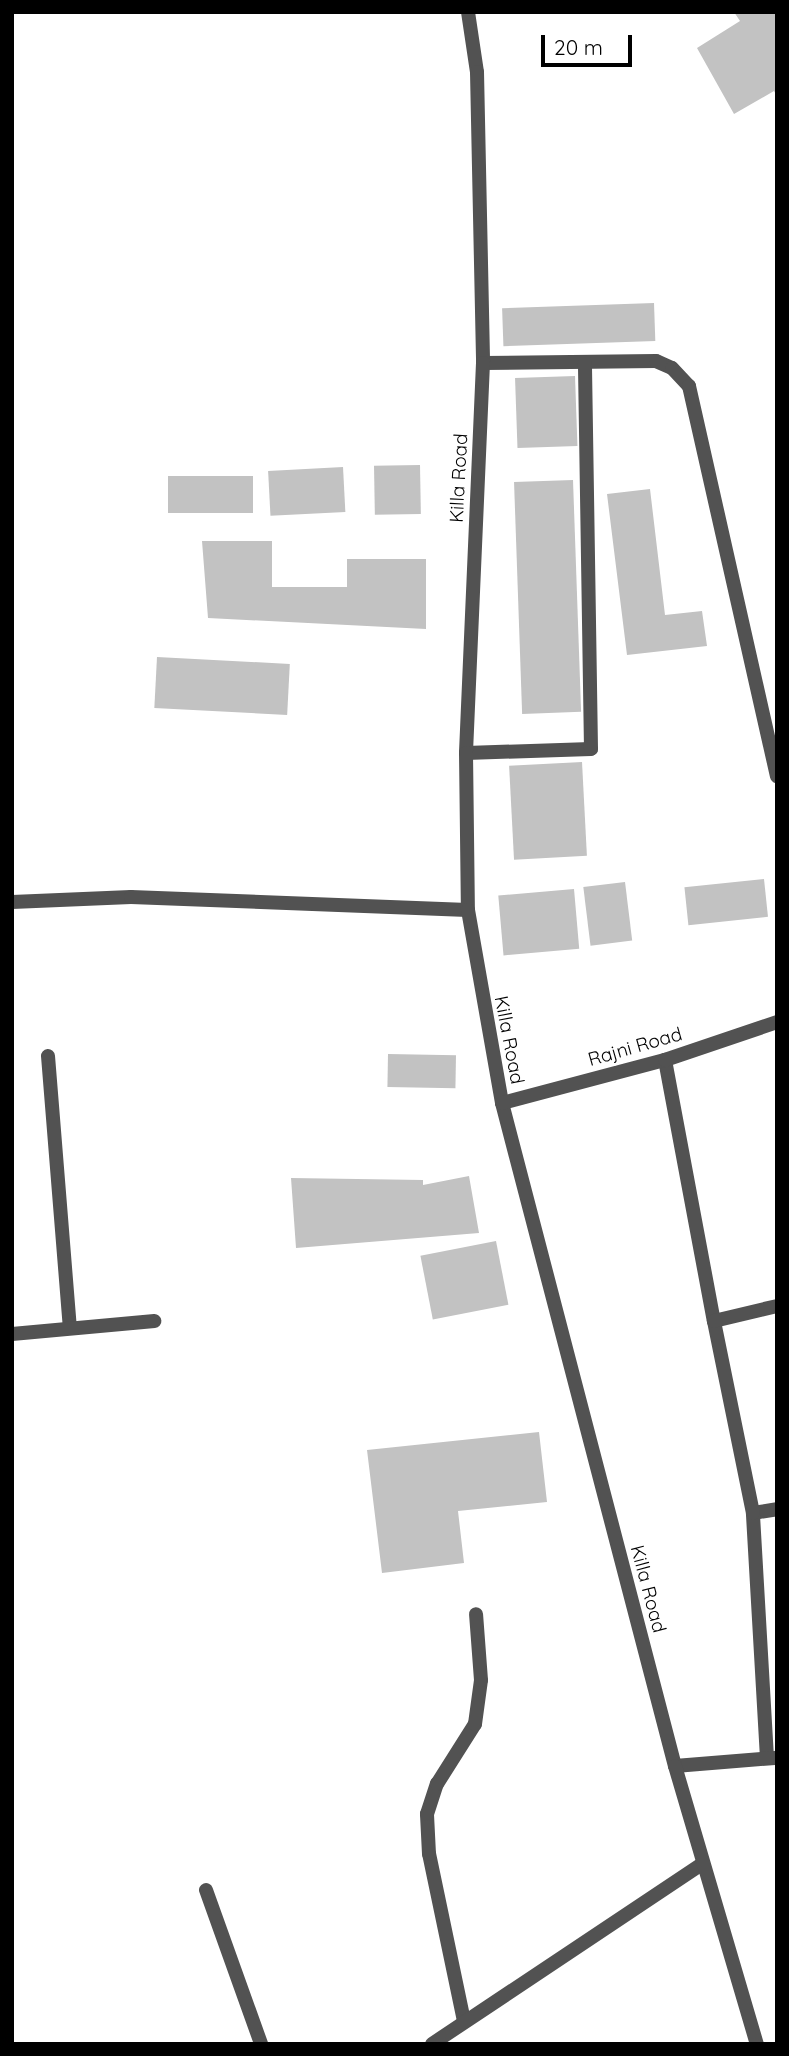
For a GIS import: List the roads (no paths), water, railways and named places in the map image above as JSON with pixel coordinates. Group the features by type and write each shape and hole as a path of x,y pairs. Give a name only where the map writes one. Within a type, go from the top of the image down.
{"street":[{"name":"Killa Road","path":"468,12 477,72 483,363 466,753 468,910 502,1103 675,1766 757,2044"},
{"path":"483,363 656,361 672,368 689,386 777,776"},
{"path":"466,753 591,750 585,362"},
{"path":"12,902 131,897 468,910"},
{"name":"Rajni Road","path":"502,1103 664,1060 777,1022"},
{"path":"48,1056 70,1328"},
{"path":"664,1060 753,1513 772,1758 675,1766"},
{"path":"714,1321 777,1306"},
{"path":"12,1334 154,1321"},
{"path":"753,1513 777,1509"},
{"path":"464,2021 429,1854 427,1814 437,1784 475,1724 481,1680 476,1614"},
{"path":"434,2043 702,1864"},
{"path":"206,1890 261,2044"}]}
